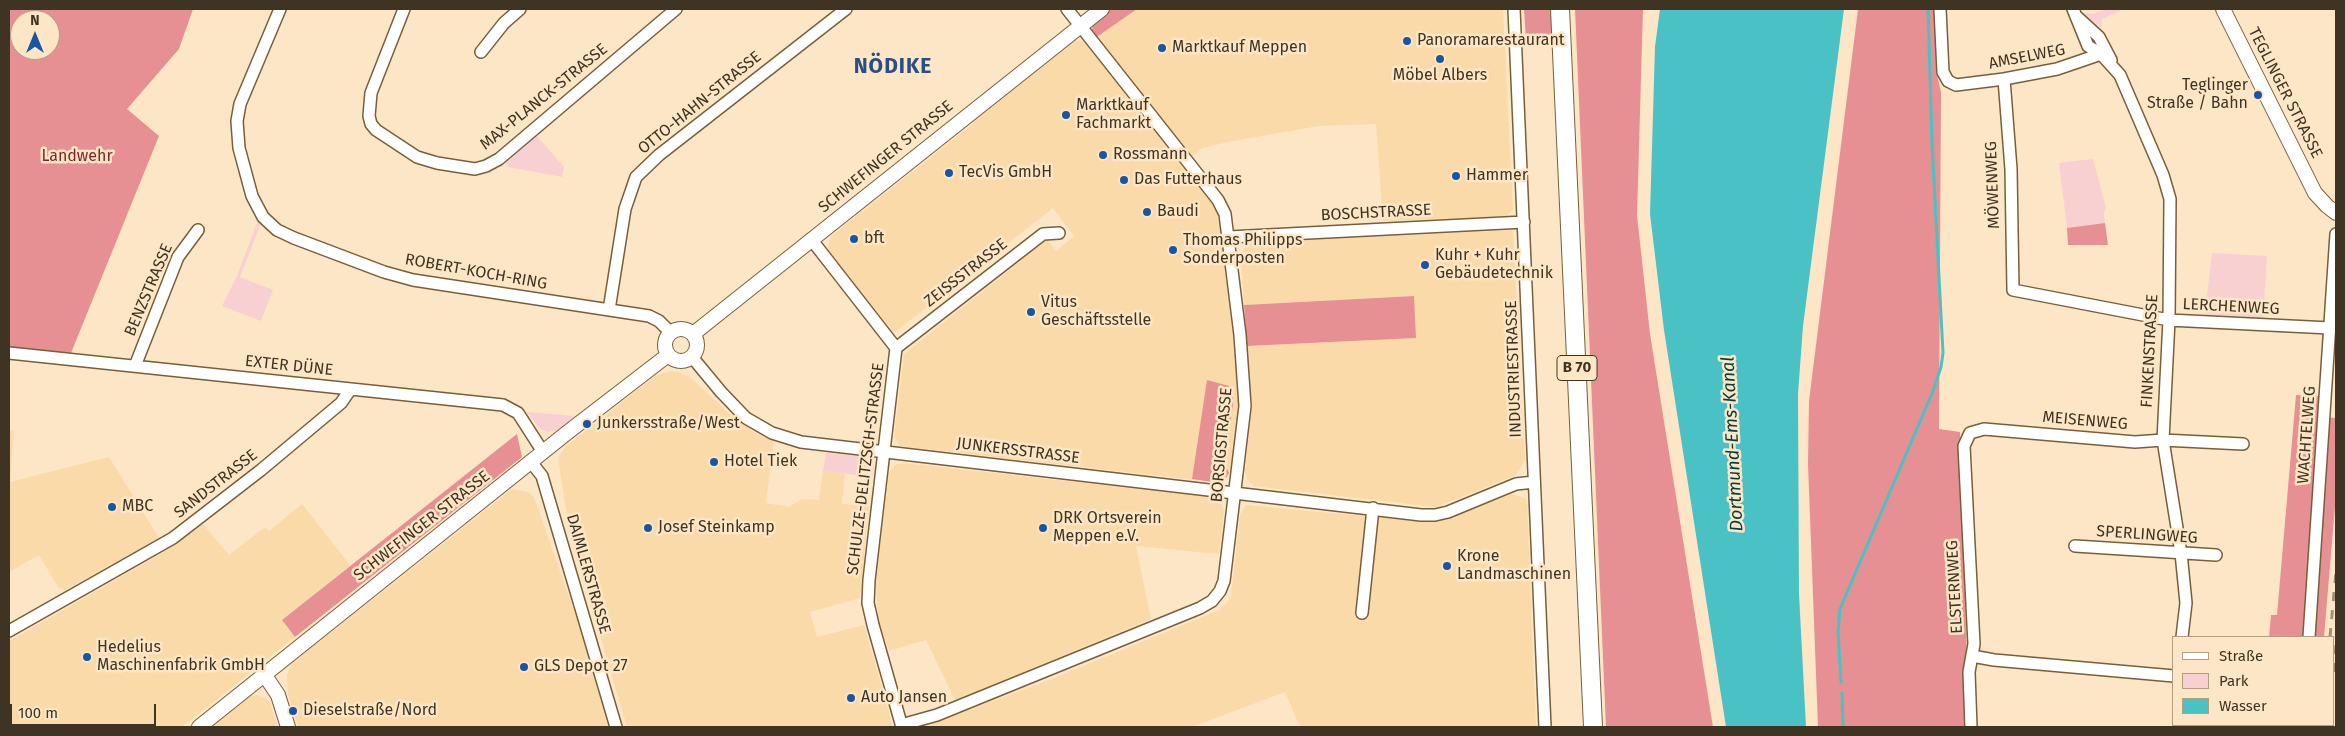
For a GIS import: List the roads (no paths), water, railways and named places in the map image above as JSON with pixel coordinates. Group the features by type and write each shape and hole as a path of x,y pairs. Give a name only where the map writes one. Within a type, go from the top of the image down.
{"main road":[{"name":"B 70","path":"1560,9 1593,727"}],"street":[{"name":"ROBERT-KOCH-RING","path":"280,9 240,104 237,121 239,148 252,196 264,217 277,230 375,268 413,280 649,316 659,321 670,333"},
{"name":"MAX-PLANCK-STRASSE","path":"404,9 371,93 369,116 372,124 376,130 417,157 437,163 475,169 499,159 676,9"},
{"path":"481,52 504,23 520,9"},
{"name":"OTTO-HAHN-STRASSE","path":"609,310 625,210 636,177 659,155 846,9"},
{"name":"BORSIGSTRASSE","path":"902,726 992,694 1200,608 1212,600 1220,591 1224,581 1245,406 1229,237 1225,214 1218,200 1067,9"},
{"name":"SCHWEFINGER STRASSE","path":"693,334 1102,9"},
{"name":"INDUSTRIESTRASSE","path":"1514,9 1545,727"},
{"name":"AMSELWEG","path":"1940,9 1943,72 1948,81 1956,85 2004,79 2057,69 2101,54"},
{"name":"TEGLINGER STRASSE","path":"2223,9 2316,192 2327,206 2336,213"},
{"name":"FINKENSTRASSE","path":"2074,12 2088,46 2101,54 2120,75"},
{"name":"FINKENSTRASSE","path":"2074,12 2099,37 2120,75 2163,175 2170,199 2169,320 2163,440 2181,554 2186,603 2182,636"},
{"name":"MÖWENWEG","path":"2004,79 2010,169 2013,290"},
{"name":"BOSCHSTRASSE","path":"1229,237 1524,222"},
{"name":"BENZSTRASSE","path":"135,366 178,256 198,230"},
{"name":"ZEISSSTRASSE","path":"896,348 1043,234 1059,233"},
{"name":"WACHTELWEG","path":"2309,636 2336,234"},
{"name":"SCHULZE-DELITZSCH-STRASSE","path":"811,239 896,348 868,580 868,603 902,726"},
{"name":"LERCHENWEG","path":"2013,290 2169,320 2330,328"},
{"path":"684,330 693,334 697,346 692,357 683,361 672,359 668,355 665,341 670,333 684,330"},
{"name":"EXTER DÜNE","path":"9,353 503,405 518,413 543,452"},
{"name":"SCHWEFINGER STRASSE","path":"199,727 543,452 668,355"},
{"name":"JUNKERSSTRASSE","path":"692,357 746,418 772,433 801,442 1235,494 1435,515 1448,512 1516,484 1534,482"},
{"name":"SANDSTRASSE","path":"9,631 173,538 223,501 341,403 350,390"},
{"name":"MEISENWEG","path":"1964,446 1970,433 1984,429 2135,442 2163,440 2244,444"},
{"name":"ELSTERNWEG","path":"1964,446 1974,644 1968,672 1970,727"},
{"name":"DAIMLERSTRASSE","path":"531,462 542,476 616,727"},
{"path":"1362,612 1373,508"},
{"name":"SPERLINGWEG","path":"2075,546 2216,555"},
{"path":"1972,656 1994,660 2172,676"},
{"path":"264,674 278,695 288,727"}],"water":[{"name":"Dortmund-Ems-Kanal","path":"1660,9 1844,9 1803,326 1798,394 1799,594 1806,727 1726,727 1664,330 1650,214 1655,47"}],"waterway":[{"path":"1841,682 1838,631 1840,609 1933,391 1941,367 1943,353 1932,143 1928,9"},
{"path":"1842,693 1843,727"}],"railway":[{"path":"2330,636 2336,571"},
{"path":"2335,658 2336,643"}],"place":[{"name":"Panoramarestaurant","path":"1407,41"},
{"name":"Marktkauf Meppen","path":"1162,48"},
{"name":"Möbel Albers","path":"1440,59"},
{"name":"Teglinger Straße / Bahn","path":"2258,95"},
{"name":"Marktkauf Fachmarkt","path":"1066,115"},
{"name":"Rossmann","path":"1103,155"},
{"name":"TecVis GmbH","path":"949,173"},
{"name":"Hammer","path":"1456,176"},
{"name":"Das Futterhaus","path":"1124,180"},
{"name":"Baudi","path":"1147,212"},
{"name":"bft","path":"854,239"},
{"name":"Thomas Philipps Sonderposten","path":"1173,250"},
{"name":"Kuhr + Kuhr Gebäudetechnik","path":"1425,265"},
{"name":"Vitus Geschäftsstelle","path":"1031,312"},
{"name":"Junkersstraße/West","path":"587,424"},
{"name":"Hotel Tiek","path":"714,462"},
{"name":"MBC","path":"112,507"},
{"name":"Josef Steinkamp","path":"648,528"},
{"name":"DRK Ortsverein Meppen e.V.","path":"1043,528"},
{"name":"Krone Landmaschinen","path":"1447,566"},
{"name":"Hedelius Maschinenfabrik GmbH","path":"87,657"},
{"name":"GLS Depot 27","path":"524,667"},
{"name":"Auto Jansen","path":"851,698"},
{"name":"Dieselstraße/Nord","path":"293,711"}],"district":[{"name":"NÖDIKE","path":"893,67"}],"park label":[{"name":"Landwehr","path":"77,157"}]}
